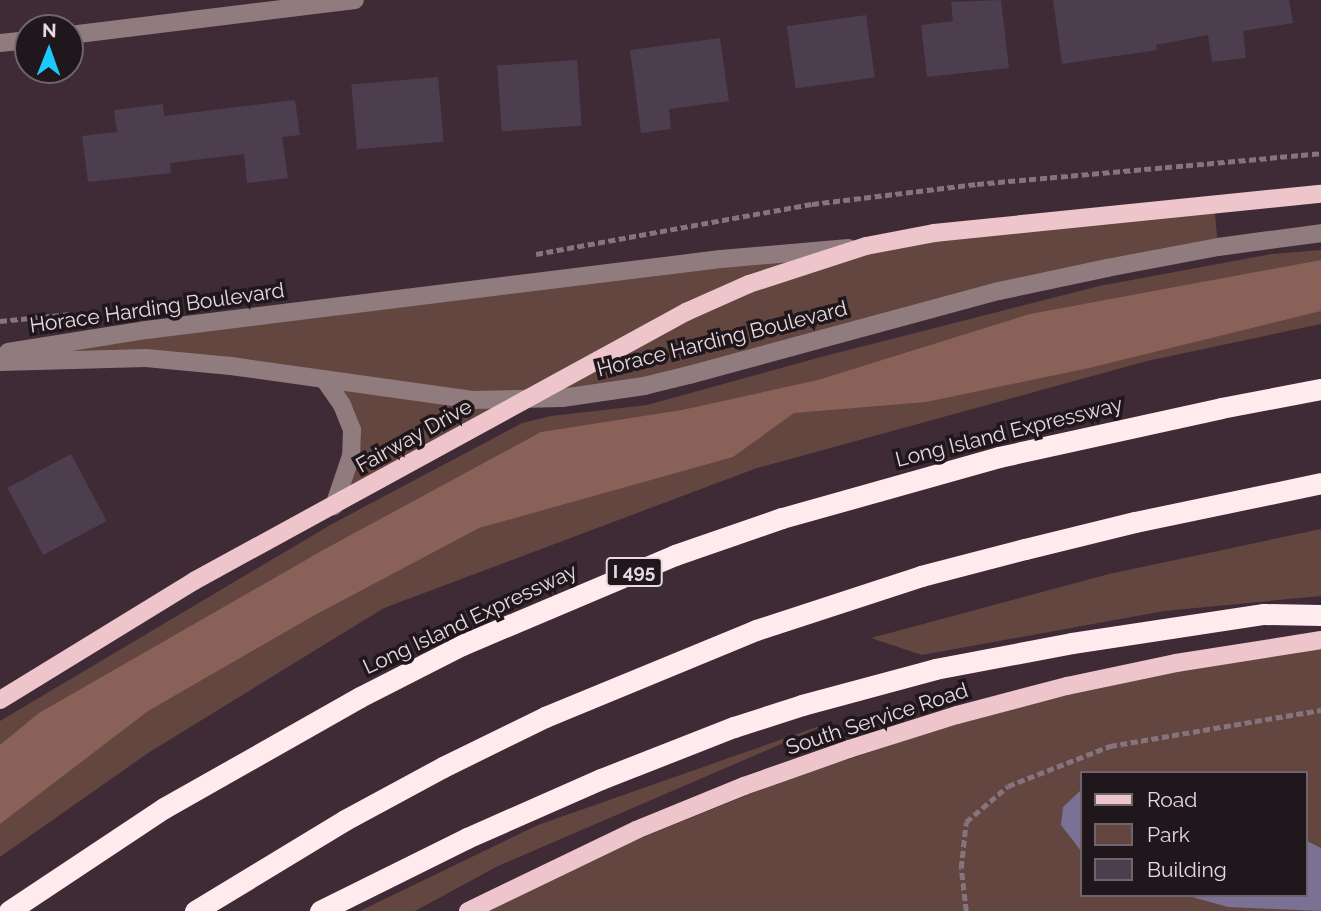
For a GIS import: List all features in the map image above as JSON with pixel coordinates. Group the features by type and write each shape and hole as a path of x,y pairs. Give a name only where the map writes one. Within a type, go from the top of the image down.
{"highway":[{"name":"Long Island Expressway","path":"9,911 164,808 311,724 462,645 651,565 782,518 999,457 1208,410 1321,389"},
{"path":"195,911 345,820 443,767 557,712 756,630 921,576 1135,522 1321,483"},
{"path":"320,911 467,838 601,779 802,705 935,669 1072,643 1264,614 1321,615"}],"main road":[{"name":"Horace Harding Boulevard","path":"866,246 934,233 1013,223 1321,194"},
{"name":"Fairway Drive","path":"0,700 194,581 718,297 785,271 866,246"},
{"name":"South Service Road","path":"468,911 636,830 744,786 885,738 1067,686 1176,663 1321,640"}],"street":[{"path":"84,33 355,0"},
{"name":"Horace Harding Boulevard","path":"0,362 145,358 473,400 525,401 644,386 999,291 1107,268 1218,247 1321,233"},
{"name":"Horace Harding Boulevard","path":"0,354 159,328 707,261 866,246"},
{"path":"324,379 342,405 352,430 351,456 334,506"}],"path":[{"path":"535,255 812,204 977,184 1321,153"},
{"path":"0,321 83,313"},
{"path":"966,911 961,868 966,822 1008,786 1110,746 1321,709"}],"green space":[{"path":"1214,204 1218,247 736,363 525,401 334,506 353,443 324,379 0,353"},
{"path":"1321,250 1321,324 1147,361 757,468 384,608 148,753 0,857 0,721 332,524 522,423 551,416 647,405 821,357 1099,286 1272,254"},
{"path":"1321,529 1321,596 1164,611 922,655 871,638 1109,574"},
{"path":"1321,648 1321,911 483,911 579,863 777,783 960,722 1127,680"},
{"path":"837,720 498,866 415,911 360,911 538,825"}],"shaded area":[{"path":"1321,260 1321,311 1089,368 926,402 794,413 733,457 479,528 313,616 148,711 0,824 0,745 39,713 325,549 541,432 682,410 818,380 1030,314"},
{"path":"1080,791 1080,850 1061,825 1063,807"},
{"path":"1307,841 1321,848 1321,911 1228,907 1192,897 1307,897"}],"building":[{"path":"1001,0 1009,68 927,77 921,25 953,21 951,2"},
{"path":"1053,0 1289,0 1293,23 1243,31 1246,58 1212,62 1208,35 1156,45 1157,50 1062,64"},
{"path":"866,15 875,77 796,89 787,26"},
{"path":"720,38 729,101 669,109 671,129 641,133 630,50"},
{"path":"577,60 582,126 502,131 497,66"},
{"path":"438,77 444,142 357,149 351,85"},
{"path":"295,100 300,135 282,137 288,178 247,183 244,154 170,163 171,173 88,182 82,136 117,132 114,110 163,104 164,116"},
{"path":"71,454 107,521 43,555 7,488"}]}
